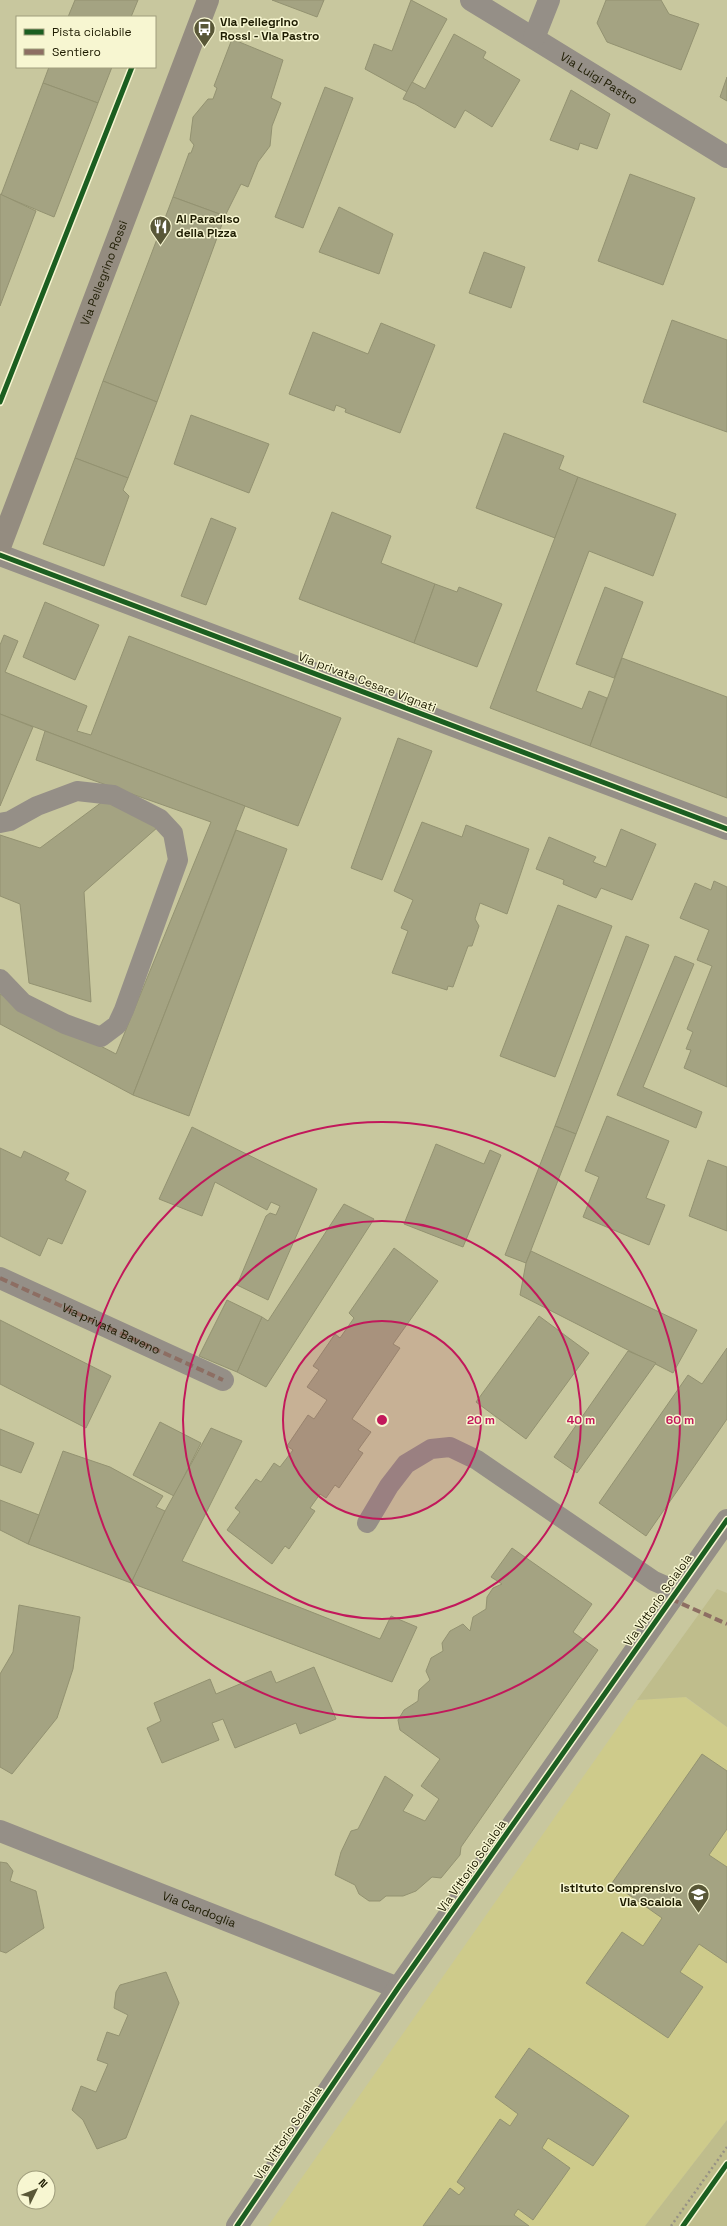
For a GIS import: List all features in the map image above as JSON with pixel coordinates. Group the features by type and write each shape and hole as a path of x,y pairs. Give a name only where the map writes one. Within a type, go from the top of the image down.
{"main road":[{"name":"Via Pellegrino Rossi","path":"0,547 208,0"}],"street":[{"name":"Via Luigi Pastro","path":"471,0 727,157"},
{"path":"534,38 549,0"},
{"name":"Via privata Cesare Vignati","path":"0,555 727,829"},
{"name":"Via privata Baveno","path":"0,1278 223,1380"},
{"name":"Via Vittorio Scialoia","path":"237,2226 398,1988 727,1520"},
{"name":"Via Candoglia","path":"0,1831 398,1988"}],"lane":[{"path":"0,823 10,821 37,806 77,791 113,795 160,820 173,834 178,860 124,1010 117,1025 101,1037 65,1024 23,1003 0,979"},
{"path":"367,1523 389,1486 406,1464 431,1450 450,1447 477,1460 654,1581 677,1591"}],"path":[{"path":"671,2226 727,2146"}],"shaded area":[{"path":"717,1589 727,1593 727,1727 686,1697 637,1700"},
{"path":"685,1697 727,1727 727,2120 645,2226 268,2226 637,1700"},
{"path":"727,2120 727,2226 645,2226"}],"building":[{"path":"75,0 138,0 131,16 68,16"},
{"path":"272,0 324,0 317,17"},
{"path":"411,0 447,19 407,92 365,69 374,44 392,51"},
{"path":"606,0 661,0 669,14 699,24 681,70 607,42 597,23"},
{"path":"454,34 486,52 483,58 520,80 492,127 465,110 455,128 415,104 403,99 412,82 425,89"},
{"path":"232,39 283,60 271,98 281,103 272,126 270,146 258,162 248,187 241,184 225,216 173,197 189,153 191,153 194,145 190,140 193,117 208,99 213,99 217,88 214,86"},
{"path":"49,68 112,68 98,103 43,83"},
{"path":"727,77 727,101 720,97"},
{"path":"43,83 98,103 54,217 1,195"},
{"path":"325,87 353,98 303,228 275,217"},
{"path":"571,90 610,114 597,149 580,143 578,150 550,140"},
{"path":"630,174 695,198 663,285 598,261"},
{"path":"0,194 36,211 0,306"},
{"path":"173,197 225,216 157,402 103,381"},
{"path":"339,207 393,234 379,274 319,252"},
{"path":"484,252 525,267 511,308 469,293"},
{"path":"672,320 727,340 727,432 643,402"},
{"path":"381,323 435,345 400,433 345,412 346,409 336,405 334,411 289,394 313,332 368,354"},
{"path":"103,381 157,402 128,478 75,458"},
{"path":"191,415 269,444 249,493 174,464"},
{"path":"504,433 564,456 559,469 578,477 555,538 476,508"},
{"path":"75,458 128,478 123,490 129,496 104,566 43,544"},
{"path":"578,477 676,514 653,576 589,551 536,691 582,709 589,691 607,698 590,746 490,708"},
{"path":"332,512 391,536 381,563 435,584 414,643 299,599"},
{"path":"211,518 236,528 206,605 181,596"},
{"path":"435,584 457,592 459,587 502,604 477,667 414,643"},
{"path":"605,587 643,602 614,678 576,664"},
{"path":"45,602 99,625 75,680 23,657"},
{"path":"4,635 18,641 5,672 87,706 77,731 91,735 129,636 341,718 298,826 0,714 0,645"},
{"path":"622,658 727,697 727,798 590,746"},
{"path":"0,714 33,727 0,806"},
{"path":"45,731 245,806 133,1095 0,1024 0,994 116,1054 211,822 36,760"},
{"path":"398,738 432,751 382,880 351,868"},
{"path":"106,799 158,827 84,892 91,1002 29,983 20,904 0,896 0,835 40,848"},
{"path":"422,822 462,837 466,825 529,849 507,914 480,903 475,919 479,926 472,946 468,946 453,987 448,986 447,990 392,973 408,931 401,928 413,900 394,891"},
{"path":"621,829 656,844 632,900 601,888 596,898 563,884 564,880 536,869 549,837 596,857 593,862 606,867"},
{"path":"236,830 287,849 189,1116 133,1095"},
{"path":"714,881 727,887 727,1087 684,1068 691,1050 686,1049 693,1032 687,1029 712,966 697,960 709,930 680,918 695,883 711,890"},
{"path":"558,905 612,926 555,1077 500,1056"},
{"path":"626,936 649,945 576,1134 555,1126"},
{"path":"675,956 694,964 643,1087 702,1112 696,1128 617,1095"},
{"path":"607,1116 669,1141 646,1198 665,1205 649,1245 583,1217 599,1177 585,1171"},
{"path":"555,1126 576,1134 526,1263 505,1255"},
{"path":"192,1127 317,1189 268,1300 237,1285 266,1216 270,1213 276,1215 280,1206 271,1202 267,1210 215,1182 202,1216 159,1199"},
{"path":"436,1144 484,1164 490,1150 501,1155 463,1247 404,1224"},
{"path":"0,1148 21,1158 24,1151 69,1173 65,1180 86,1191 62,1244 48,1238 40,1256 0,1236"},
{"path":"708,1160 727,1167 727,1231 689,1216"},
{"path":"344,1204 374,1219 266,1387 237,1372 262,1317 268,1321"},
{"path":"394,1248 438,1281 393,1344 400,1348 352,1419 371,1432 358,1450 363,1453 339,1488 335,1485 326,1498 320,1494 310,1508 315,1511 289,1549 285,1546 272,1564 227,1530 240,1512 235,1508 256,1479 261,1482 274,1463 280,1467 293,1450 287,1446 308,1415 314,1419 327,1400 307,1387 319,1370 313,1366 335,1334 340,1338 354,1318 349,1313"},
{"path":"531,1251 697,1330 673,1373 520,1295 526,1263"},
{"path":"227,1300 262,1317 237,1372 199,1356"},
{"path":"539,1316 589,1353 526,1439 476,1402"},
{"path":"0,1320 111,1376 86,1428 0,1384"},
{"path":"727,1348 727,1419 646,1536 599,1503 688,1375 702,1384"},
{"path":"628,1351 656,1363 577,1473 554,1457"},
{"path":"160,1422 201,1443 174,1496 133,1475"},
{"path":"211,1428 242,1441 182,1561 380,1639 391,1616 417,1627 392,1682 131,1583 165,1511"},
{"path":"0,1429 34,1443 21,1473 0,1465"},
{"path":"63,1451 110,1467 163,1496 156,1507 165,1511 131,1583 28,1544"},
{"path":"0,1500 39,1515 28,1544 0,1530"},
{"path":"512,1548 592,1604 573,1632 598,1650 461,1847 460,1855 441,1878 432,1877 416,1891 403,1896 386,1896 380,1901 369,1901 359,1894 355,1885 335,1875 341,1852 351,1831 358,1829 385,1776 413,1795 403,1811 425,1821 439,1799 421,1786 440,1759 400,1730 398,1720 404,1710 418,1701 419,1690 430,1680 426,1671 431,1658 443,1651 442,1643 450,1631 463,1624 470,1631 473,1617 486,1609 487,1597 493,1588 502,1584 491,1577"},
{"path":"19,1605 80,1617 73,1669 57,1718 12,1774 0,1767 0,1674 13,1652"},
{"path":"314,1667 336,1719 300,1734 296,1723 235,1748 223,1719 212,1723 219,1740 162,1763 147,1728 161,1721 154,1703 210,1679 216,1694 271,1671 276,1683"},
{"path":"702,1754 727,1771 727,1829 709,1855 727,1867 727,1963 699,1944 680,1972 703,1987 668,2038 586,1983 622,1932 643,1946 662,1918 612,1883"},
{"path":"0,1862 7,1863 13,1871 10,1881 36,1891 44,1928 6,1953 0,1951"},
{"path":"166,1972 179,2003 126,2138 97,2149 83,2120 72,2110 81,2086 96,2092 108,2064 97,2060 107,2032 119,2036 128,2015 114,2008 116,1992 120,1985"},
{"path":"529,2048 629,2116 593,2166 548,2138 542,2148 570,2168 533,2220 518,2209 514,2215 529,2226 423,2226 450,2188 459,2195 465,2188 457,2182 500,2119 510,2126 518,2114 495,2097"}],"marked path":[{"path":"0,1278 223,1380"},
{"path":"671,1599 727,1624"}],"cycle path":[{"path":"0,402 132,68"},
{"path":"0,555 727,829"},
{"path":"237,2226 398,1988 727,1520"},
{"path":"683,2226 727,2164"}],"place":[{"name":"Via Pellegrino Rossi - Via Pastro","path":"205,48"},
{"name":"Al Paradiso della Pizza","path":"161,246"},
{"name":"Istituto Comprensivo Via Scaiola","path":"698,1914"}]}
